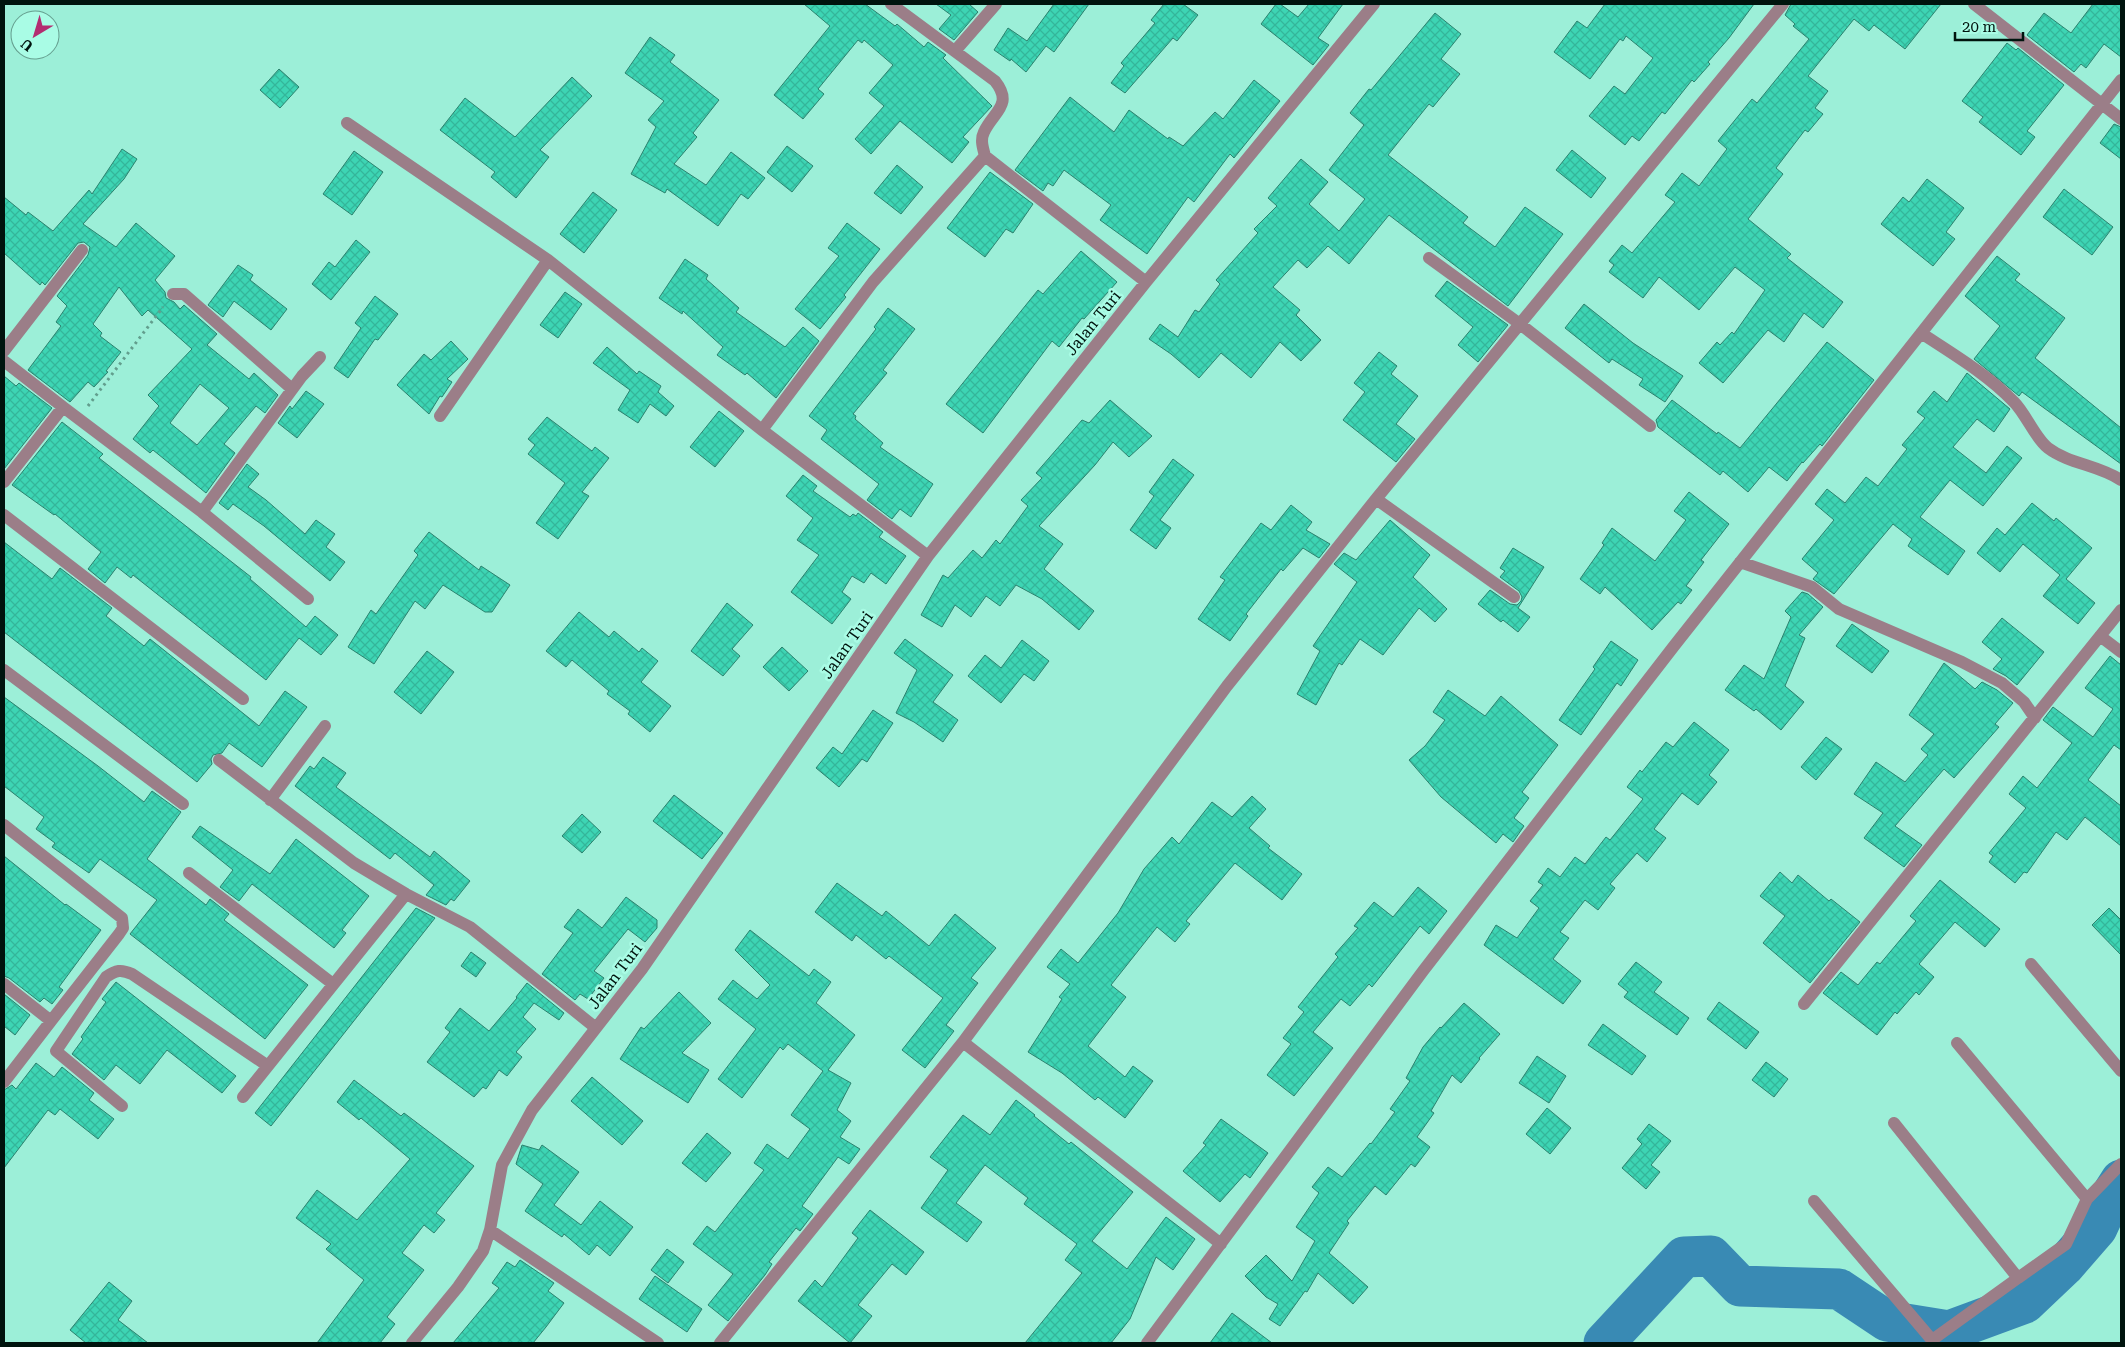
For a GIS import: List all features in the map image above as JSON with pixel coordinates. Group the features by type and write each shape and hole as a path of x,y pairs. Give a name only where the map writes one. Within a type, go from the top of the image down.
{"street":[{"path":"890,4 995,80 1003,96 1001,108 983,133 982,144 985,156 1146,282"},
{"path":"955,51 996,4"},
{"name":"Jalan Turi","path":"412,1343 458,1287 483,1251 490,1230 502,1165 532,1110 642,969 928,556 1146,282 1374,4"},
{"path":"720,1343 963,1042 1227,686 1376,499 1784,4"},
{"path":"1974,4 2121,118"},
{"path":"1146,1343 1429,963 1740,562 2121,80"},
{"path":"347,123 548,260 762,430 928,556"},
{"path":"762,430 874,282 985,156"},
{"path":"4,351 82,250"},
{"path":"1429,258 1520,324 1650,426"},
{"path":"440,416 548,260"},
{"path":"173,294 178,292 184,294 292,389"},
{"path":"1922,333 1972,366 2014,402 2045,446 2075,462 2121,480"},
{"path":"202,512 292,389 320,357"},
{"path":"4,361 202,512 308,599"},
{"path":"4,482 63,407"},
{"path":"1376,499 1514,597"},
{"path":"4,514 243,699"},
{"path":"1740,562 1812,587 1839,609 1962,662 2002,683 2024,702 2035,718"},
{"path":"1804,1004 2121,610"},
{"path":"2100,636 2121,652"},
{"path":"4,670 182,804"},
{"path":"270,800 325,726"},
{"path":"218,760 354,863 406,894 470,928 596,1028"},
{"path":"4,826 122,918 123,928 4,1082"},
{"path":"189,873 334,984"},
{"path":"243,1097 406,894"},
{"path":"2031,964 2121,1071"},
{"path":"56,1051 106,977 114,971 123,970 268,1066"},
{"path":"4,984 51,1021"},
{"path":"37,1040 56,1051 122,1106"},
{"path":"963,1042 1221,1244"},
{"path":"1958,1043 2087,1199"},
{"path":"1894,1123 2018,1278"},
{"path":"1814,1201 1932,1340 2066,1244 2087,1199 2121,1164"},
{"path":"490,1230 658,1343"}],"path":[{"path":"78,418 173,294"}],"building":[{"path":"804,4 865,4 895,26 897,24 924,47 928,42 946,55 943,58 992,106 963,137 969,142 952,163 900,121 871,154 855,139 884,106 869,93 893,65 864,40 862,43 858,40 818,89 824,94 803,119 774,95 830,26"},
{"path":"936,4 969,4 978,12 954,40 939,29 951,15"},
{"path":"1054,4 1089,4 1054,52 1046,46 1026,72 1011,59 1010,61 994,50 1008,28 1027,41"},
{"path":"1164,4 1183,4 1198,15 1177,41 1173,38 1125,93 1111,83 1124,66 1121,63 1155,23 1151,20"},
{"path":"1276,4 1280,4 1298,17 1309,4 1343,4 1318,38 1329,45 1313,65 1261,24"},
{"path":"1605,4 1754,4 1729,38 1708,62 1710,64 1694,82 1692,80 1665,114 1662,112 1639,141 1632,136 1625,145 1589,116 1614,86 1625,94 1653,58 1626,36 1623,41 1620,39 1590,79 1554,52 1577,21 1587,28"},
{"path":"1791,4 1941,4 1905,49 1874,25 1869,31 1854,19 1808,76 1828,91 1815,108 1823,114 1808,132 1805,130 1776,168 1783,174 1748,219 1791,254 1787,258 1843,302 1823,328 1804,313 1784,342 1768,330 1723,383 1699,363 1717,342 1720,345 1732,332 1734,334 1765,290 1735,267 1699,310 1659,277 1643,298 1609,272 1614,265 1609,261 1622,245 1632,253 1675,202 1665,195 1682,173 1699,186 1727,149 1718,141 1752,99 1757,103 1809,39 1793,26 1795,24 1785,15"},
{"path":"2093,4 2121,4 2121,57 2104,44 2086,68 2081,64 2074,72 2027,35 2044,13 2071,33"},
{"path":"1435,13 1461,34 1441,59 1460,74 1433,107 1429,104 1388,155 1468,217 1463,223 1495,247 1525,207 1563,234 1508,306 1389,215 1349,264 1328,246 1307,268 1298,260 1273,287 1300,310 1296,315 1321,340 1301,361 1280,342 1251,378 1221,353 1199,378 1171,354 1149,339 1160,324 1178,337 1195,310 1199,312 1220,284 1216,280 1258,233 1254,229 1277,206 1268,198 1301,159 1328,182 1309,204 1339,231 1365,199 1329,170 1364,125 1350,113"},
{"path":"650,37 675,55 670,62 719,100 693,133 697,137 674,164 706,185 731,152 765,178 748,199 741,194 718,226 667,189 665,193 631,174 656,127 648,120 664,101 625,73"},
{"path":"2007,43 2016,50 2018,48 2064,85 2027,131 2035,137 2021,155 1979,122 1983,117 1962,101"},
{"path":"279,69 299,87 280,108 260,90"},
{"path":"572,77 592,96 540,150 549,157 516,198 491,177 495,172 440,130 465,98 515,137"},
{"path":"1254,80 1280,101 1234,158 1230,154 1194,202 1188,197 1147,254 1100,220 1111,205 1064,170 1053,186 1048,183 1043,191 1015,170 1070,97 1114,132 1129,110 1168,139 1169,137 1183,146 1215,112 1223,119"},
{"path":"2114,124 2121,127 2121,159 2100,143"},
{"path":"787,146 813,166 792,192 767,172"},
{"path":"122,149 137,159 124,179 83,224 116,247 136,223 175,256 155,280 165,292 166,298 174,302 180,309 184,305 217,334 207,345 249,379 254,373 278,395 265,413 256,406 224,444 235,453 206,493 153,450 150,453 133,439 159,406 148,395 192,349 148,310 142,316 119,287 93,324 102,333 100,336 121,352 106,371 108,372 94,387 88,382 70,402 28,370 61,326 56,322 67,306 57,296 88,255 90,247 84,242 78,243 45,285 42,282 40,285 4,253 4,197 26,215 28,212 53,231 89,190 92,194","holes":["200,384 229,408 197,445 170,423"]},
{"path":"1572,150 1606,178 1591,198 1556,170"},
{"path":"354,151 383,172 352,215 323,194"},
{"path":"897,165 923,187 901,214 874,193"},
{"path":"990,172 1033,204 1013,233 1006,229 985,257 947,228"},
{"path":"1927,179 1964,208 1946,232 1955,239 1933,266 1881,224 1903,197 1909,202"},
{"path":"2064,189 2113,227 2092,255 2043,217"},
{"path":"593,192 617,210 584,253 560,234"},
{"path":"847,223 880,249 844,295 846,297 820,329 795,309 839,256 828,248"},
{"path":"356,240 370,252 331,300 312,284 329,262 335,267"},
{"path":"1081,251 1117,282 1084,319 1082,318 1059,347 1052,341 983,433 946,404 1038,290 1043,294"},
{"path":"1997,256 2020,274 2015,280 2065,318 2035,358 2121,428 2121,464 2022,392 2019,396 1974,359 2000,326 1965,296"},
{"path":"685,259 708,275 706,279 739,308 736,312 785,347 803,327 819,341 776,398 747,373 745,375 717,355 723,347 683,311 682,314 659,298"},
{"path":"238,265 253,275 250,280 287,309 271,330 234,301 223,317 208,305"},
{"path":"1447,281 1508,325 1478,362 1458,345 1473,327 1435,296"},
{"path":"565,292 582,304 558,338 540,325"},
{"path":"375,296 398,314 378,340 375,339 348,378 334,368 361,328 355,323"},
{"path":"1584,304 1633,343 1683,376 1665,402 1639,385 1643,379 1612,359 1609,363 1565,328"},
{"path":"888,308 915,329 883,370 887,373 853,414 856,416 855,419 883,443 880,447 933,484 911,517 900,509 892,519 867,500 879,484 821,439 827,430 809,416 876,329 874,327"},
{"path":"451,341 468,359 447,379 452,382 442,397 440,396 429,414 397,385 424,354 431,360"},
{"path":"1827,342 1874,380 1822,446 1820,444 1802,462 1787,481 1769,467 1748,492 1723,471 1720,475 1658,427 1656,420 1672,400 1717,434 1718,432 1740,448"},
{"path":"607,347 637,374 639,371 661,386 658,392 674,406 666,416 650,404 638,423 618,410 630,390 593,363"},
{"path":"1379,352 1397,366 1391,374 1418,396 1396,424 1415,439 1396,462 1343,420 1365,392 1354,383"},
{"path":"1967,373 2010,409 1994,432 1977,419 1953,447 1986,473 2007,446 2022,458 1983,506 1950,480 1920,517 1965,551 1948,575 1908,546 1912,539 1893,524 1834,594 1813,579 1818,573 1802,559 1834,520 1815,504 1827,489 1845,503 1866,477 1878,486 1907,449 1902,445 1925,418 1917,412 1934,391 1947,402"},
{"path":"4,376 16,386 19,383 52,408 4,469"},
{"path":"306,391 324,404 297,438 278,423 290,406 292,409"},
{"path":"1110,400 1152,436 1129,457 1113,442 1095,465 1039,526 1063,544 1044,569 1094,611 1079,630 1042,599 1016,585 1000,606 986,596 971,617 955,605 942,627 921,615 943,575 948,578 973,550 982,558 996,540 1000,544 1028,506 1021,500 1042,478 1036,473 1082,420 1089,423"},
{"path":"719,411 744,431 715,467 690,447"},
{"path":"547,417 592,451 595,447 609,458 582,492 589,496 558,539 536,523 565,483 528,454 535,445 528,439"},
{"path":"62,422 103,454 99,458 251,577 250,579 306,627 315,616 338,635 321,655 299,638 266,680 133,575 131,578 117,567 105,583 88,569 101,552 55,514 12,485"},
{"path":"1173,459 1194,475 1160,520 1171,528 1156,549 1130,530 1154,496 1149,492"},
{"path":"247,464 259,474 248,487 305,534 316,520 335,534 326,547 345,562 330,581 264,526 233,504 228,510 219,503"},
{"path":"803,475 817,486 813,491 850,517 853,514 856,516 858,513 883,532 879,537 906,556 886,584 871,573 864,583 852,576 842,592 851,599 832,624 791,592 819,555 797,540 813,518 786,496"},
{"path":"1689,492 1729,524 1701,560 1704,562 1686,586 1692,590 1681,604 1678,602 1652,630 1605,587 1600,594 1580,579 1604,545 1602,543 1612,528 1655,561 1686,520 1674,511"},
{"path":"2032,503 2054,521 2056,518 2092,548 2066,579 2095,603 2078,624 2043,596 2060,575 2023,544 2000,572 1977,553 1997,528 2005,535"},
{"path":"1291,505 1312,522 1306,530 1330,544 1319,558 1303,548 1283,571 1281,569 1246,614 1248,616 1230,641 1198,619 1225,580 1220,577 1261,523 1271,530"},
{"path":"1390,520 1430,555 1413,577 1447,609 1435,622 1419,608 1383,655 1360,639 1342,665 1339,663 1316,705 1297,694 1320,651 1313,646 1357,582 1334,564 1344,553 1356,560"},
{"path":"429,532 479,570 481,566 510,585 492,612 485,612 443,585 425,609 415,601 374,664 348,647 371,610 376,614 418,555 414,551"},
{"path":"4,542 52,579 60,568 112,608 106,616 144,646 150,639 259,726 285,691 307,707 262,767 229,743 222,753 213,755 211,759 212,764 197,782 4,632"},
{"path":"1513,548 1544,567 1518,608 1530,617 1518,632 1503,620 1501,622 1478,604 1490,590 1510,604 1517,605 1521,601 1522,597 1519,591 1500,577 1505,571 1500,568"},
{"path":"1802,592 1808,594 1823,607 1799,635 1805,638 1785,686 1804,702 1781,730 1756,709 1754,711 1725,690 1744,665 1764,679 1791,617 1785,611"},
{"path":"727,603 753,625 732,649 740,656 723,676 691,651"},
{"path":"579,612 609,637 614,631 639,652 642,648 658,661 641,682 671,706 650,732 628,714 630,711 607,694 609,691 572,660 566,667 546,651"},
{"path":"2002,618 2044,652 2017,685 1993,669 2002,659 1982,642"},
{"path":"1852,624 1889,651 1872,673 1836,646"},
{"path":"905,639 953,675 933,702 958,720 943,742 914,722 896,713 917,670 894,653"},
{"path":"1022,640 1049,661 1034,681 1024,674 1001,703 968,676 985,655 1001,668"},
{"path":"1611,641 1638,660 1621,686 1617,683 1581,735 1559,720 1595,669 1593,667"},
{"path":"782,647 808,671 789,691 763,667"},
{"path":"427,651 454,672 421,714 394,692"},
{"path":"2110,656 2121,665 2121,750 2114,745 2088,780 2121,806 2121,846 2085,817 2067,840 2056,832 2027,873 2024,872 2015,883 1989,862 1993,856 1989,853 2026,808 2009,794 2023,776 2037,788 2072,743 2043,720 2053,707 2093,737 2113,709 2085,688"},
{"path":"1944,663 1975,689 1982,682 1997,690 2013,703 1995,724 1999,727 1954,778 1944,769 1895,826 1922,845 1904,867 1864,838 1883,813 1854,794 1876,762 1905,782 1928,755 1921,749 1934,734 1909,715"},
{"path":"1448,690 1485,716 1501,696 1558,745 1522,792 1529,798 1514,818 1524,826 1513,842 1503,834 1496,843 1441,797 1409,760 1425,746 1445,720 1433,712"},
{"path":"4,697 144,802 152,791 181,812 147,859 206,905 210,899 229,914 224,920 308,985 265,1039 130,934 157,900 100,859 89,873 52,847 55,843 36,829 44,817 4,786"},
{"path":"873,710 893,723 867,762 862,759 839,787 816,768 833,747 842,754"},
{"path":"1694,722 1729,750 1709,775 1717,782 1698,805 1682,793 1654,829 1666,838 1647,862 1637,853 1610,884 1615,888 1598,910 1585,900 1560,932 1569,938 1553,959 1581,981 1563,1004 1484,945 1496,925 1517,938 1539,908 1530,901 1543,885 1538,882 1548,868 1560,877 1575,857 1585,864 1606,837 1610,840 1643,799 1627,787 1640,770 1642,772 1666,742 1673,747"},
{"path":"1826,737 1842,749 1816,780 1801,767"},
{"path":"323,757 346,773 336,787 430,857 434,851 470,881 454,901 451,899 446,905 426,895 434,885 395,853 390,859 295,786 310,766 314,769"},
{"path":"674,795 723,833 702,859 653,821"},
{"path":"1252,796 1266,809 1249,828 1270,846 1268,848 1302,874 1282,900 1235,863 1186,921 1190,924 1175,942 1157,927 1111,985 1126,997 1088,1046 1125,1077 1133,1066 1153,1081 1125,1118 1098,1097 1095,1100 1062,1073 1028,1052 1062,999 1059,997 1070,984 1047,967 1061,949 1078,963 1118,913 1144,869 1172,837 1179,844 1212,802 1232,817"},
{"path":"582,814 601,832 582,853 562,836"},
{"path":"200,826 270,874 296,839 369,896 342,930 346,933 334,948 252,884 239,901 220,887 233,870 192,837"},
{"path":"4,856 65,905 101,930 59,987 63,990 52,1004 44,998 40,1002 4,976"},
{"path":"1780,872 1792,883 1798,875 1829,901 1831,899 1860,922 1810,983 1763,943 1785,916 1760,896"},
{"path":"1940,880 2000,929 1985,947 1955,922 1919,964 1934,977 1919,995 1916,992 1897,1014 1895,1012 1877,1035 1823,993 1841,972 1858,985 1877,962 1880,964 1916,921 1910,916"},
{"path":"837,883 882,916 886,911 929,946 955,914 996,948 971,978 978,983 946,1025 954,1031 925,1068 902,1050 943,998 889,956 886,959 856,935 852,941 815,912"},
{"path":"1418,887 1447,911 1429,934 1420,926 1372,987 1369,984 1350,1006 1341,999 1313,1032 1333,1048 1294,1096 1267,1075 1291,1044 1283,1038 1304,1012 1298,1007 1338,957 1335,954 1358,928 1354,926 1374,902 1393,917"},
{"path":"626,897 657,920 657,928 645,942 628,929 594,971 604,978 588,999 580,994 575,1000 542,974 573,933 564,927 578,909 602,928"},
{"path":"416,908 435,918 271,1126 255,1113"},
{"path":"2109,908 2121,920 2121,955 2092,925"},
{"path":"750,930 809,976 814,969 831,982 816,1003 855,1035 828,1070 851,1083 837,1110 851,1121 840,1137 860,1149 849,1164 838,1157 802,1206 813,1214 800,1231 796,1228 769,1262 772,1264 765,1275 728,1321 708,1305 733,1274 693,1244 707,1226 715,1232 764,1170 754,1163 767,1144 788,1159 810,1129 791,1115 823,1071 788,1044 783,1050 780,1047 742,1098 718,1079 756,1029 718,999 733,980 757,999 770,985 735,950"},
{"path":"471,952 486,963 476,977 461,966"},
{"path":"1636,962 1662,982 1654,992 1689,1018 1677,1035 1624,997 1628,992 1618,984"},
{"path":"116,982 236,1076 222,1093 167,1050 140,1084 116,1065 104,1080 72,1054 83,1039 81,1037 106,1002 102,999"},
{"path":"527,983 564,1013 559,1020 534,1003 523,1017 536,1029 516,1052 522,1057 507,1076 499,1070 486,1089 483,1087 474,1097 427,1062 450,1032 445,1028 460,1008 489,1031"},
{"path":"679,992 711,1023 682,1053 709,1070 688,1103 620,1059 641,1027 644,1029"},
{"path":"4,994 30,1015 15,1035 4,1026"},
{"path":"1719,1002 1759,1032 1746,1049 1707,1019"},
{"path":"1464,1003 1500,1034 1461,1083 1452,1075 1431,1111 1434,1113 1417,1137 1430,1147 1415,1167 1411,1164 1386,1195 1375,1186 1347,1221 1349,1223 1329,1253 1368,1287 1353,1304 1318,1273 1307,1292 1305,1291 1280,1326 1269,1319 1278,1304 1266,1297 1245,1276 1266,1255 1292,1281 1315,1241 1296,1227 1319,1193 1312,1187 1328,1167 1342,1177 1371,1144 1395,1112 1390,1109 1410,1081 1406,1078 1423,1047"},
{"path":"1603,1024 1646,1056 1632,1075 1588,1045"},
{"path":"1537,1056 1566,1076 1549,1103 1519,1083"},
{"path":"1766,1062 1788,1079 1774,1097 1752,1080"},
{"path":"36,1063 54,1077 62,1067 94,1093 89,1100 114,1119 98,1139 60,1109 55,1115 48,1110 4,1168 4,1090 12,1085 16,1089"},
{"path":"592,1077 643,1121 622,1145 571,1101"},
{"path":"354,1080 401,1116 404,1113 474,1166 436,1213 445,1220 434,1233 424,1225 402,1253 424,1270 387,1317 395,1324 380,1343 317,1343 364,1280 326,1249 331,1244 296,1218 317,1190 357,1220 410,1159 361,1118 359,1120 337,1102"},
{"path":"1016,1100 1069,1144 1071,1142 1133,1192 1092,1241 1127,1269 1166,1217 1195,1239 1173,1270 1156,1257 1130,1319 1111,1343 1025,1343 1082,1273 1065,1260 1077,1244 1024,1204 1028,1198 985,1165 956,1203 982,1222 967,1242 921,1208 948,1170 930,1157 963,1115 990,1135"},
{"path":"1547,1108 1571,1128 1550,1154 1526,1134"},
{"path":"1221,1119 1268,1153 1250,1178 1245,1174 1220,1202 1183,1171 1206,1145 1203,1143"},
{"path":"1649,1124 1671,1141 1651,1165 1660,1172 1646,1189 1622,1168 1642,1144 1637,1139"},
{"path":"707,1133 731,1153 706,1182 682,1163"},
{"path":"522,1145 539,1150 542,1145 579,1172 554,1205 581,1225 600,1201 633,1227 610,1256 597,1245 589,1255 564,1234 562,1237 525,1211 543,1184 516,1164"},
{"path":"870,1210 924,1252 906,1275 892,1264 858,1305 872,1316 850,1343 798,1301 815,1280 822,1287 858,1238 852,1233"},
{"path":"667,1249 684,1262 668,1283 651,1270"},
{"path":"520,1260 554,1283 548,1291 564,1303 546,1327 533,1343 453,1343 499,1288 492,1283 507,1262 515,1267"},
{"path":"655,1276 702,1309 687,1332 639,1299"},
{"path":"109,1282 132,1301 118,1320 148,1343 86,1343 70,1330"},
{"path":"1232,1313 1272,1343 1210,1343"}],"waterway":[{"path":"1604,1343 1684,1257 1711,1256 1740,1286 1839,1289 1887,1321 1949,1331 2025,1303 2064,1266 2097,1228 2121,1180"}]}
